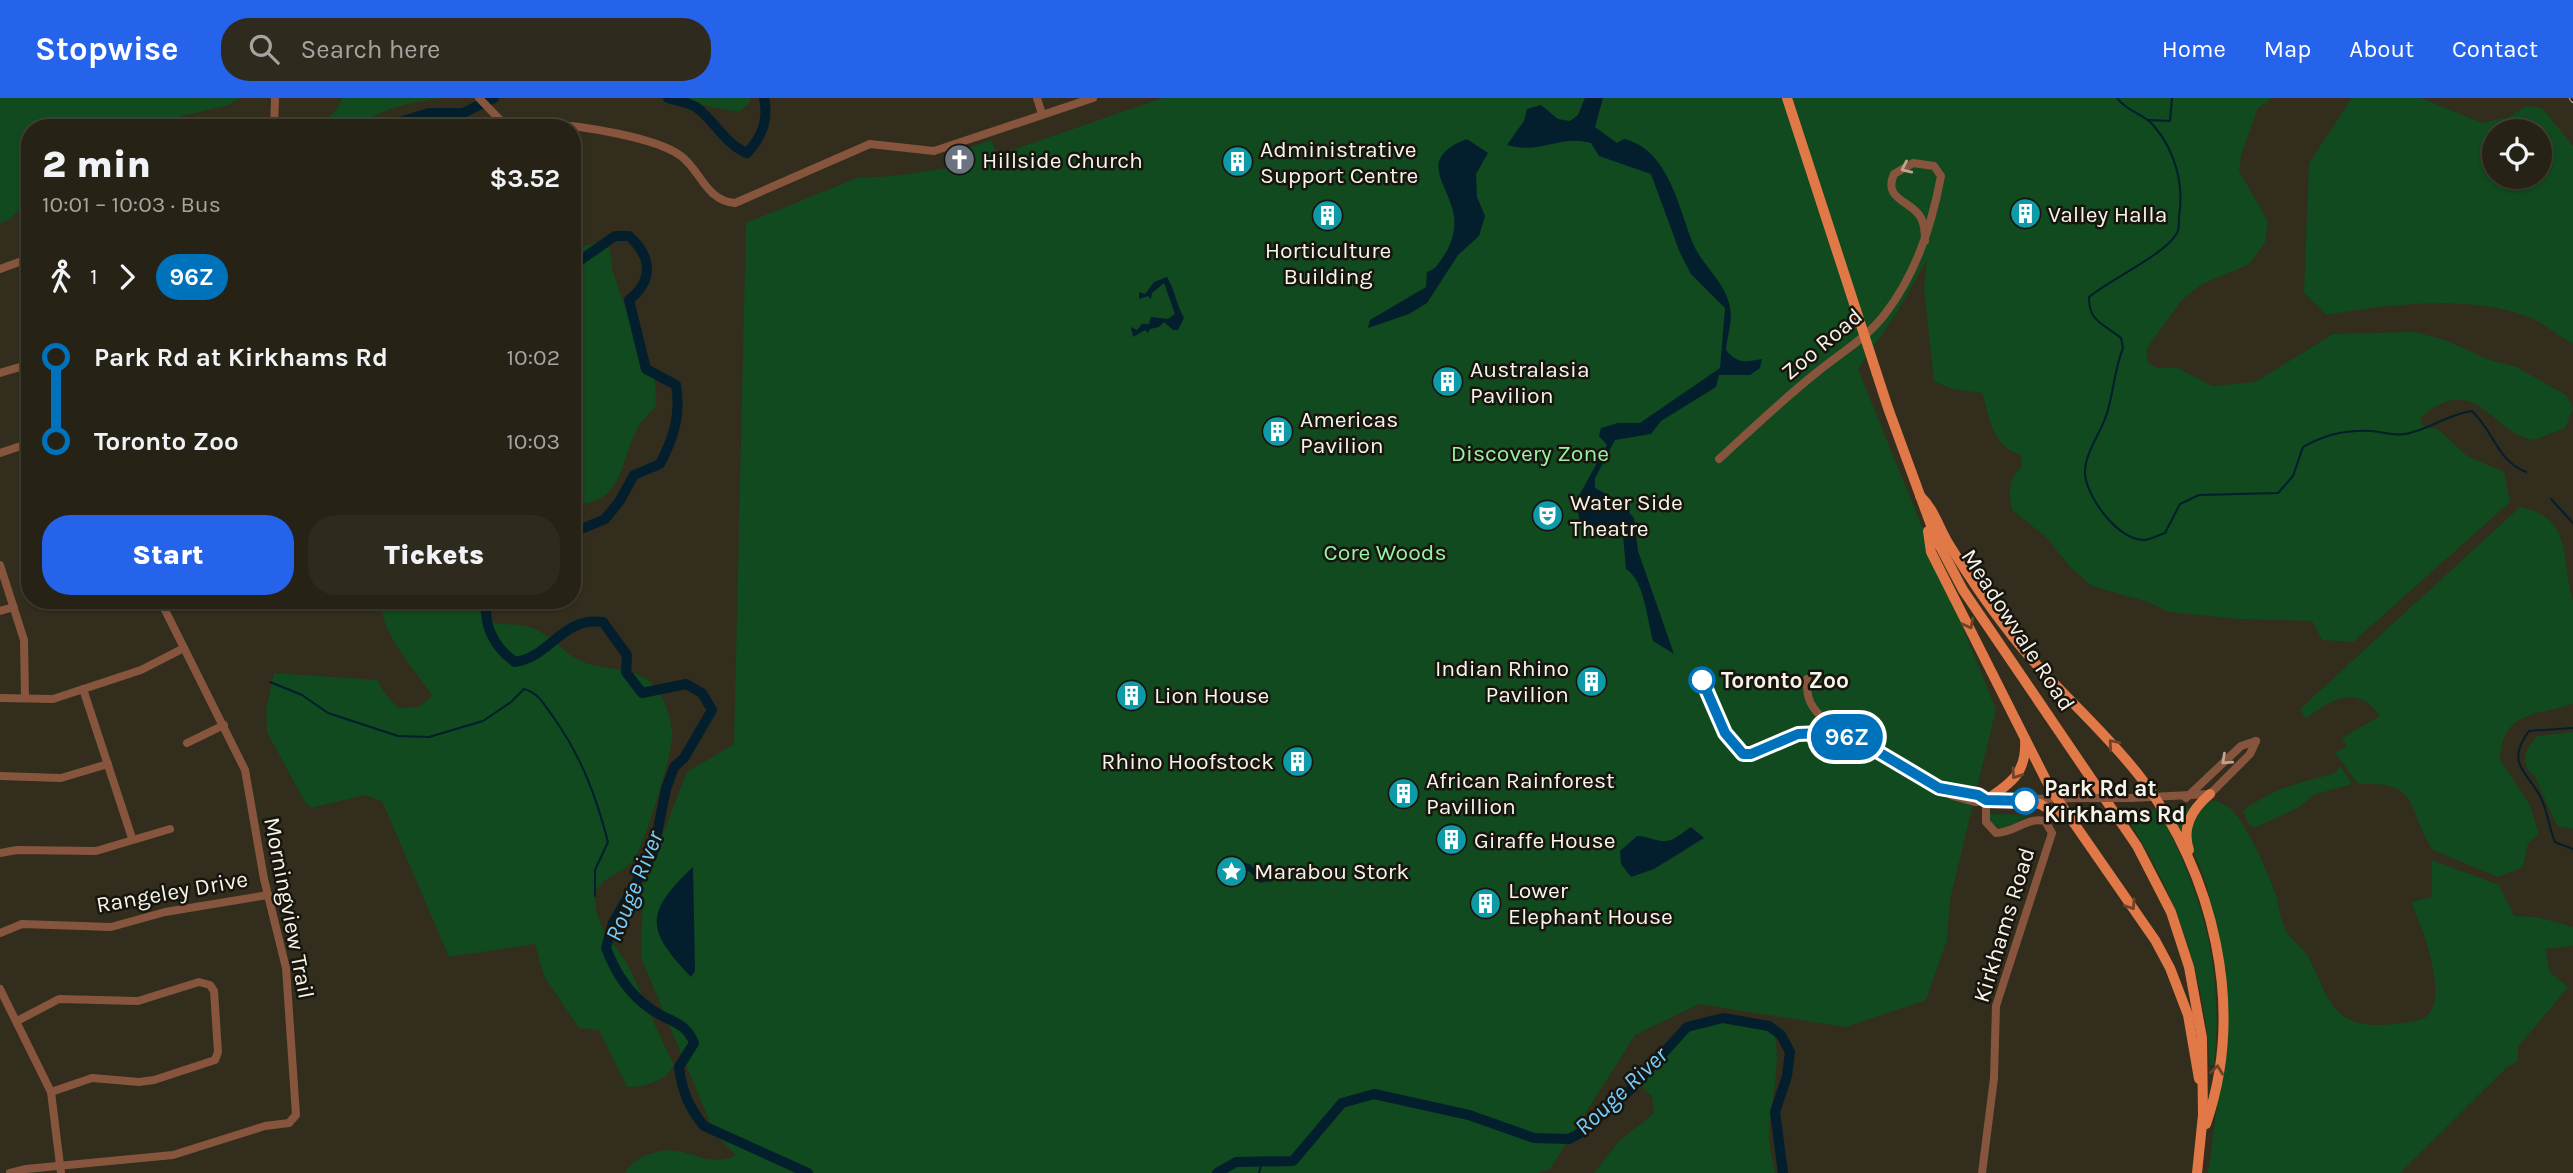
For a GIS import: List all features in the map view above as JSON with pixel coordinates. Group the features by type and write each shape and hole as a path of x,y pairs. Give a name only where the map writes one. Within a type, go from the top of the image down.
{"main road":[{"name":"Meadowvale Road","path":"1787,98 1926,516 1963,590 2156,878 2183,945 2202,1038 2204,1099 2197,1173"},
{"path":"1918,494 1930,506 1954,553 2015,640 2109,739 2154,798 2204,896"},
{"path":"1926,516 1931,552 2056,798 2155,940 2178,986 2188,1016 2204,1099"},
{"path":"1986,800 2017,779 2025,758 2025,737"},
{"path":"2202,1136 2213,1104 2222,1005 2218,954 2186,838 2188,820 2197,805 2210,794"},
{"path":"2011,799 2052,808 2091,849"}],"street":[{"path":"274,119 275,98"},
{"path":"479,98 501,119"},
{"path":"1037,98 1042,114"},
{"path":"581,128 663,146 682,156 716,197 735,203 870,144 934,151 1093,98"},
{"name":"Zoo Road","path":"1719,458 1810,377 1864,335 1889,310 1925,241 1941,176 1934,166 1913,163 1894,174 1892,189 1898,199 1916,211 1922,219 1925,241"},
{"path":"0,269 21,261"},
{"path":"0,373 21,367"},
{"path":"0,453 21,446"},
{"path":"0,565 26,648 25,698"},
{"path":"0,611 14,607"},
{"name":"Morningview Trail","path":"10,1173 173,1155 265,1126 284,1125 294,1119 297,1109 286,968 268,895 245,770 164,609"},
{"path":"0,698 53,699 141,670 184,648"},
{"path":"1807,679 1812,708 1826,721 1939,788 1978,795 1986,800 2186,798 2210,794 2250,754 2256,741 2241,746 2186,798"},
{"path":"83,690 132,838"},
{"path":"187,743 224,725"},
{"path":"0,776 61,778 108,764"},
{"name":"Kirkhams Road","path":"1982,1173 1994,1078 1996,1006 2052,833 2045,821 2038,819 2010,831 1996,833 1986,822 1986,800"},
{"path":"0,853 18,850 84,852 170,829"},
{"name":"Rangeley Drive","path":"0,933 22,924 111,927 164,912 268,895"},
{"path":"17,1021 60,999 138,1001 199,982 210,985 214,991 218,1052 215,1060 154,1080 139,1082 92,1078 51,1092"},
{"path":"0,989 51,1092 61,1169"}],"green space":[{"path":"0,98 240,98 229,105 175,119 21,119 21,208 9,220 0,223"},
{"path":"342,98 441,98 387,110 371,119 326,119 335,112"},
{"path":"683,98 750,98 750,103 739,112 696,104"},
{"name":"Toronto Zoo","path":"1163,98 2273,98 2258,108 2241,155 2239,171 2268,221 2265,243 2248,265 2202,284 2182,300 2147,348 2147,362 2157,368 2178,368 2212,386 2255,382 2333,334 2415,332 2445,340 2487,359 2516,367 2566,395 2573,408 2565,428 2534,440 2519,435 2470,402 2456,400 2439,405 2420,418 2424,427 2438,429 2467,456 2504,472 2510,502 2353,642 2322,640 2312,621 2238,619 2169,612 2148,602 2092,586 2070,567 2046,537 2012,510 2010,486 2022,467 2021,455 2011,451 1998,438 1982,393 1952,389 1934,381 1924,289 1927,260 1896,314 1858,369 1996,709 1950,900 1947,940 1926,1000 1845,1027 1699,1004 1635,1035 1550,1169 1538,1173 625,1173 636,1161 656,1152 669,1150 712,1160 736,1155 715,1134 641,958 643,885 687,772 734,744 746,223 857,178 893,176 968,165 963,150 991,140 997,155"},
{"path":"2352,98 2421,98 2482,123 2482,189 2552,189 2552,120 2573,146 2573,344 2531,318 2483,306 2430,303 2376,307 2327,315 2304,293 2309,163"},
{"path":"2526,106 2542,108 2551,119 2500,119 2509,117"},
{"path":"596,243 610,249 612,268 622,299 655,376 656,406 637,429 610,491 600,498 581,503 581,247"},
{"path":"2520,507 2537,512 2549,520 2562,541 2573,600 2573,704 2524,718 2514,723 2507,732 2500,760 2529,803 2539,834 2528,843 2523,867 2498,877 2433,850 2409,800 2402,792 2378,784 2358,784 2335,753 2347,746 2342,738 2380,716 2372,706 2354,697 2344,698 2325,705 2306,719 2300,709"},
{"path":"382,609 477,609 484,618 492,622 535,629 583,662 624,670 643,677 662,696 670,720 672,738 651,819 634,859 600,886 595,899 599,920 630,969 674,1065 661,1079 641,1086 627,1087 599,1030 579,1028 544,976 535,944 449,957 382,801 365,795 311,808 305,802 267,732 266,710 274,673 377,680 398,708 418,707 432,696 392,639"},
{"path":"2573,732 2573,829 2557,826 2535,776 2525,762 2527,751 2537,736"},
{"path":"2340,766 2352,784 2313,795 2298,808 2254,828 2248,823 2243,811 2254,803 2288,787 2335,773"},
{"path":"2213,800 2230,808 2238,817 2273,886 2286,931 2307,955 2323,989 2337,1010 2358,1023 2373,1025 2413,1021 2424,1018 2432,1009 2435,980 2432,962 2411,902 2432,897 2432,860 2499,885 2514,916 2537,917 2573,927 2573,946 2545,949 2550,972 2568,987 2518,1047 2518,1061 2506,1068 2400,1173 2208,1173 2221,1076 2221,956 2207,886 2188,837 2199,809"},
{"path":"2168,808 2192,808 2183,837"},
{"path":"2121,809 2158,809 2187,871 2207,932 2213,964 2216,996 2214,1065 2210,1065 2201,996 2183,931 2156,869"},
{"path":"1990,813 2031,815 2001,830 1989,820"},
{"path":"1707,1020 1767,1023 1773,1031 1777,1058 1769,1135 1775,1173 1594,1173 1617,1143 1654,1113 1652,1096 1641,1087 1661,1055 1683,1032"}],"water":[{"path":"1585,98 1603,98 1595,127 1617,143 1624,139 1639,145 1651,154 1669,180 1696,250 1727,298 1731,317 1726,350 1742,361 1762,359 1760,368 1750,375 1719,375 1716,387 1661,421 1651,434 1615,440 1595,478 1595,488 1619,501 1634,518 1638,551 1674,654 1653,641 1641,592 1637,582 1626,569 1623,535 1617,529 1591,527 1580,523 1576,501 1607,445 1599,436 1601,428 1618,423 1640,423 1720,368 1725,308 1691,274 1680,253 1651,174 1599,156 1591,143 1570,141 1530,148 1507,145 1524,121 1527,109 1541,105 1558,119 1570,121 1578,115"},
{"path":"1467,139 1488,153 1476,174 1477,197 1485,216 1479,236 1458,255 1427,303 1409,314 1368,328 1370,320 1426,287 1427,272 1436,266 1448,248 1454,232 1454,216 1439,173 1439,164 1442,155"},
{"path":"1167,277 1184,318 1178,330 1173,330 1164,322 1159,327 1150,329 1148,333 1145,330 1133,337 1131,327 1137,330 1142,324 1149,324 1151,317 1168,319 1175,314 1164,283 1152,293 1151,299 1148,296 1139,299 1139,292 1145,294 1154,282"},
{"path":"1691,827 1704,838 1654,869 1631,877 1621,864 1620,851 1637,836 1667,841"},
{"name":"Marabou Stork","path":"1232,857 1251,865 1258,874 1265,874 1264,865 1272,864 1269,881 1260,883 1250,872 1238,868 1233,882 1225,887 1227,861"},
{"path":"693,867 695,971 691,977 665,946 657,922 659,910 666,897"}],"waterway":[{"name":"Rouge River","path":"409,119 429,113 463,113 494,98"},
{"name":"Rouge River","path":"668,98 696,107 732,144 747,153 763,128 766,114 764,98"},
{"path":"2117,98 2150,122 2162,136 2177,169 2180,205 2178,230 2171,241 2089,297 2094,317 2121,338 2123,348 2106,416 2085,471 2090,492 2114,525 2135,539 2150,539 2165,533 2180,504 2199,495 2278,493 2293,476 2303,447 2320,439 2353,431 2405,434 2472,411 2508,461 2526,472"},
{"path":"2149,120 2170,121 2172,98"},
{"name":"Rouge River","path":"581,260 615,236 629,236 637,244 646,260 646,276 643,285 629,300 646,369 676,385 678,406 673,435 660,464 634,475 619,502 605,519 581,529"},
{"path":"2551,499 2573,523"},
{"name":"Rouge River","path":"486,609 488,627 496,643 515,662 538,653 577,625 603,622 627,655 626,672 642,693 686,684 702,693 712,710 684,758 674,767 666,789 653,853 613,923 606,948 619,975 630,990 652,1010 682,1026 691,1036 694,1043 679,1067 687,1099 704,1126 808,1173"},
{"path":"270,682 302,695 328,713 398,736 429,737 483,721 511,702 524,689 534,694 545,705 573,748 593,793 603,825 608,842 595,870 595,896"},
{"path":"2573,728 2529,731 2519,752 2522,768 2544,805 2555,842 2573,849"},
{"name":"Rouge River","path":"1217,1173 1236,1162 1293,1161 1342,1103 1374,1094 1469,1115 1534,1138 1569,1139 1582,1132 1629,1091 1687,1027 1723,1018 1769,1026 1781,1035 1790,1052 1787,1076 1775,1112 1783,1173"},
{"path":"1259,1173 1262,1162"}],"bus line":[{"name":"96Z","path":"1702,680 1725,733 1734,747 1743,754 1751,754 1798,734 1822,733 1855,738 1939,788 1978,795 1986,800 2025,801"}],"place":[{"name":"Hillside Church","path":"959,160"},
{"name":"Administrative Support Centre","path":"1237,162"},
{"name":"Valley Halla","path":"2025,214"},
{"name":"Horticulture Building","path":"1328,216"},
{"name":"Australasia Pavilion","path":"1447,382"},
{"name":"Americas Pavilion","path":"1277,432"},
{"name":"Water Side Theatre","path":"1547,515"},
{"name":"Toronto Zoo","path":"1702,680"},
{"name":"Indian Rhino Pavilion","path":"1592,681"},
{"name":"Lion House","path":"1131,695"},
{"name":"Rhino Hoofstock","path":"1297,761"},
{"name":"African Rainforest Pavillion","path":"1403,793"},
{"name":"Park Rd at Kirkhams Rd","path":"2025,801"},
{"name":"Giraffe House","path":"1451,840"},
{"name":"Marabou Stork","path":"1231,871"},
{"name":"Lower Elephant House","path":"1485,903"}],"park label":[{"name":"Discovery Zone","path":"1530,453"},
{"name":"Core Woods","path":"1385,552"}]}
